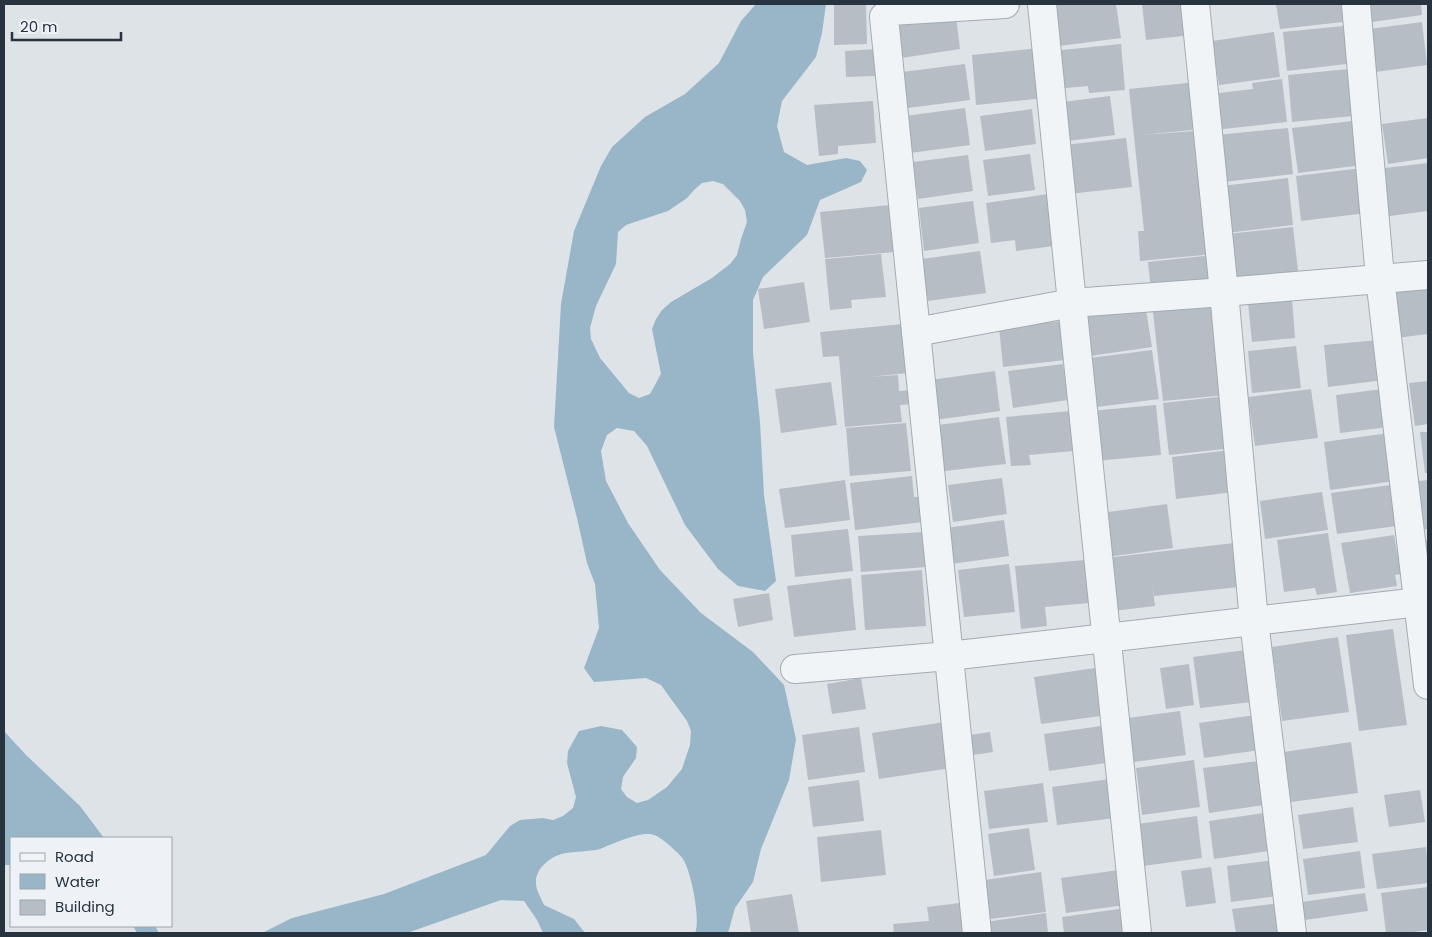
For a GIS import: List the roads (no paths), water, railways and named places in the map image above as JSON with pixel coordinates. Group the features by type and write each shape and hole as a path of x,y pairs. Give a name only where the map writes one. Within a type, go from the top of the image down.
{"street":[{"path":"977,933 884,17 891,11 1005,4"},
{"path":"1042,4 1137,933"},
{"path":"1195,4 1254,621 1292,933"},
{"path":"1356,4 1380,278 1424,601 1428,685"},
{"path":"916,332 1072,303 1428,275"},
{"path":"796,669 949,656 1424,601"}],"water":[{"path":"756,4 826,4 816,57 782,101 777,126 784,152 807,165 846,158 860,161 867,170 861,182 820,200 807,235 763,277 753,300 753,353 760,422 764,495 776,581 765,591 738,586 718,569 685,525 647,446 634,431 617,428 607,435 601,451 606,481 628,523 660,570 701,613 753,652 784,685 796,739 789,780 761,849 753,882 735,908 728,933 695,933 697,927 696,907 692,884 683,859 657,836 642,834 600,849 570,852 555,856 545,863 538,872 536,883 544,905 574,919 585,933 543,933 524,901 501,900 407,933 262,933 292,918 384,894 486,855 510,826 520,820 543,818 553,820 563,816 573,808 576,797 567,763 568,751 579,731 601,726 622,730 637,747 636,758 623,777 621,789 627,797 637,803 648,800 667,787 682,769 690,745 691,731 687,721 661,685 646,678 594,682 584,668 599,628 595,584 587,563 554,427 561,304 574,231 601,166 612,147 645,117 685,94 719,63 741,21","holes":["713,181 723,184 740,201 745,210 747,222 737,255 730,264 712,278 671,302 662,310 652,329 661,374 650,394 639,398 629,393 600,358 591,339 590,328 596,306 616,264 618,232 626,225 668,211 687,198 702,183"]},
{"path":"4,731 26,755 80,806 103,837 10,837 10,865 4,865"},
{"path":"134,927 156,927 159,933 137,933"}]}
